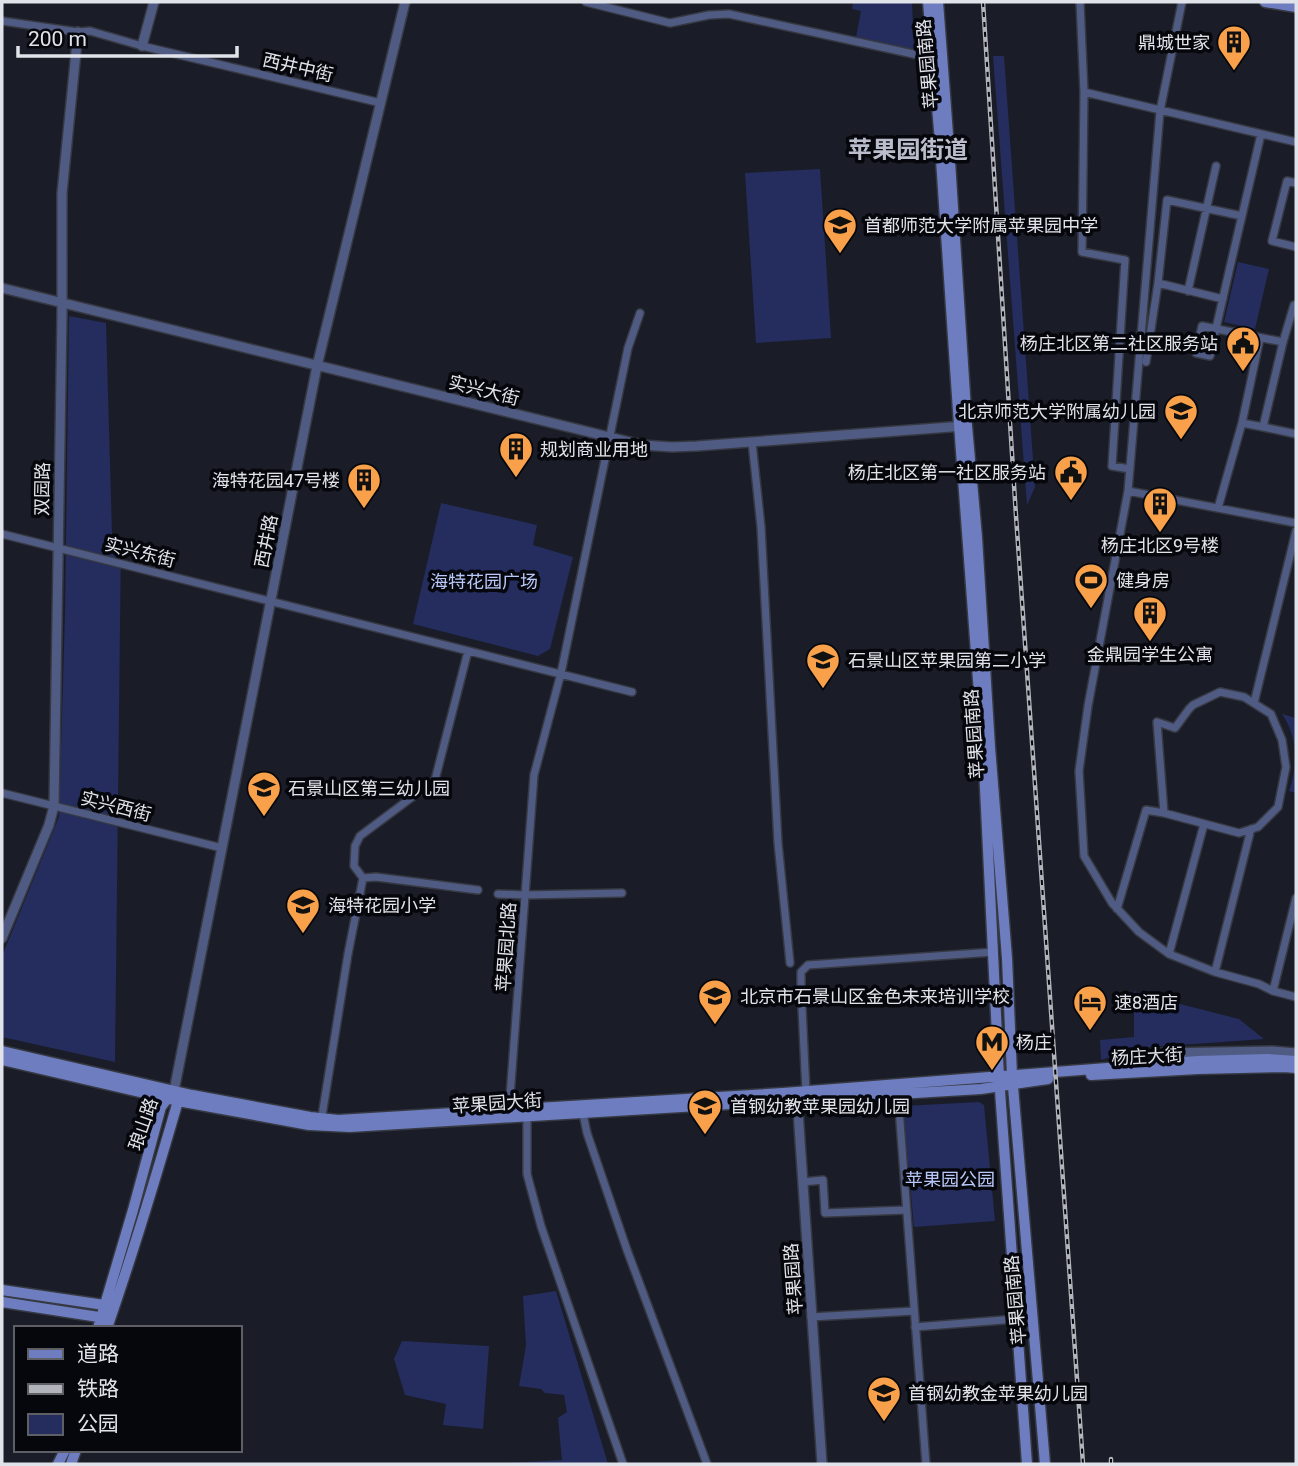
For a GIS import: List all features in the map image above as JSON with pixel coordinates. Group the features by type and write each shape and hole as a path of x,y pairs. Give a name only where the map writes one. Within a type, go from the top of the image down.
{"main road":[{"name":"苹果园南路","path":"928,2 963,427 977,537 1013,1079 1045,1464"},
{"name":"苹果园南路","path":"938,2 950,161 1000,1081 1027,1464"},
{"path":"1267,2 1296,7"},
{"name":"苹果园大街","path":"2,1051 173,1097"},
{"name":"苹果园大街","path":"2,1060 173,1097 321,1123 378,1127 527,1113 1000,1081"},
{"name":"杨庄大街","path":"1000,1081 1125,1066 1198,1061 1296,1061"},
{"name":"杨庄大街","path":"1013,1079 1184,1070 1296,1068"},
{"name":"苹果园大街","path":"800,1095 898,1095 981,1089 1000,1081"},
{"name":"琅山路","path":"104,1323 161,1107 173,1097"},
{"name":"苹果园大街","path":"321,1123 509,1110 527,1113"},
{"path":"2,1290 110,1306"},
{"path":"2,1302 104,1323"}],"street":[{"path":"142,46 154,2"},
{"name":"西井路","path":"173,1097 317,366 405,2"},
{"path":"586,2 670,23 709,15 740,15 918,55 933,54"},
{"path":"1080,2 1084,92 1082,252 1125,260 1112,466 1130,469"},
{"path":"1182,2 1160,111 1128,491 1088,706 1079,771 1084,856 1117,909 1139,932 1169,954 1215,972 1296,997"},
{"name":"西井中街","path":"2,21 78,32 90,31 381,103"},
{"name":"双园路","path":"2,939 49,825 54,806 62,193 78,32"},
{"path":"1084,92 1296,142"},
{"path":"1261,134 1216,329 1283,342"},
{"path":"1188,290 1216,166"},
{"path":"1296,183 1287,181 1272,241 1296,247"},
{"path":"1146,362 1167,200 1242,216"},
{"path":"1158,283 1223,299"},
{"name":"实兴大街","path":"2,288 642,445 672,447 963,427"},
{"path":"1263,427 1296,296"},
{"name":"苹果园北路","path":"509,1110 537,760 561,673 628,348 640,313"},
{"path":"1218,508 1260,338"},
{"path":"1241,423 1296,434"},
{"path":"752,442 761,527 778,843 790,963"},
{"path":"1128,491 1296,523"},
{"path":"1254,703 1296,531"},
{"name":"实兴东街","path":"2,534 632,692"},
{"path":"321,1123 363,878 354,866 355,846 360,836 435,780 468,651"},
{"path":"1117,909 1146,810 1239,833 1258,827 1278,807 1286,767 1282,740 1271,713 1244,697 1220,692 1194,705 1175,728 1157,722 1164,813"},
{"name":"实兴西街","path":"2,793 222,848"},
{"path":"1169,954 1204,824"},
{"path":"1215,972 1251,829"},
{"path":"363,878 376,877 478,890"},
{"path":"498,894 622,893"},
{"path":"1273,991 1296,898"},
{"path":"800,1095 801,972 808,965 994,952"},
{"name":"杨庄大街","path":"1125,1066 1144,1057 1162,1053 1296,1053"},
{"name":"苹果园路","path":"800,1095 811,1317 822,1464"},
{"path":"898,1095 926,1464"},
{"path":"582,1110 587,1133 626,1250 707,1464"},
{"path":"527,1113 527,1174 541,1226 624,1464"},
{"path":"803,1182 823,1180 825,1213 906,1210"},
{"path":"811,1317 914,1311"},
{"path":"915,1326 1016,1319"}],"green space":[{"path":"853,2 912,2 914,51 856,37 861,11 852,9"},
{"path":"993,56 1004,56 1035,487 1027,505"},
{"path":"820,169 831,338 756,343 745,173"},
{"path":"1238,262 1269,269 1255,329 1224,322"},
{"path":"69,316 106,323 112,534 121,539 115,1062 2,1037 2,956 59,817"},
{"name":"海特花园广场","path":"441,503 537,525 533,545 573,557 550,649 538,656 413,624"},
{"path":"1282,714 1296,718 1296,793 1289,791 1294,772 1294,742"},
{"path":"1134,991 1239,1019 1264,1039 1138,1048 1101,1060 1100,1040 1134,1037"},
{"name":"苹果园公园","path":"979,1102 984,1105 995,1221 914,1227 903,1106"},
{"path":"556,1291 608,1464 508,1464 562,1460 558,1418 567,1412 564,1395 519,1386 526,1346 523,1296"},
{"path":"402,1341 489,1346 483,1429 443,1425 446,1404 405,1395 394,1359"}],"railway":[{"path":"983,2 1016,516 1083,1464"},
{"path":"1111,1459 1111,1464"}],"place":[{"name":"鼎城世家","path":"1234,72"},
{"name":"首都师范大学附属苹果园中学","path":"840,255"},
{"name":"杨庄北区第二社区服务站","path":"1243,373"},
{"name":"北京师范大学附属幼儿园","path":"1181,441"},
{"name":"规划商业用地","path":"516,479"},
{"name":"杨庄北区第一社区服务站","path":"1071,502"},
{"name":"海特花园47号楼","path":"364,510"},
{"name":"杨庄北区9号楼","path":"1160,534"},
{"name":"健身房","path":"1091,610"},
{"name":"金鼎园学生公寓","path":"1150,643"},
{"name":"石景山区苹果园第二小学","path":"823,690"},
{"name":"石景山区第三幼儿园","path":"264,818"},
{"name":"海特花园小学","path":"303,935"},
{"name":"北京市石景山区金色未来培训学校","path":"715,1026"},
{"name":"速8酒店","path":"1090,1032"},
{"name":"杨庄","path":"992,1072"},
{"name":"首钢幼教苹果园幼儿园","path":"705,1136"},
{"name":"首钢幼教金苹果幼儿园","path":"884,1423"}],"district":[{"name":"苹果园街道","path":"908,150"}]}
